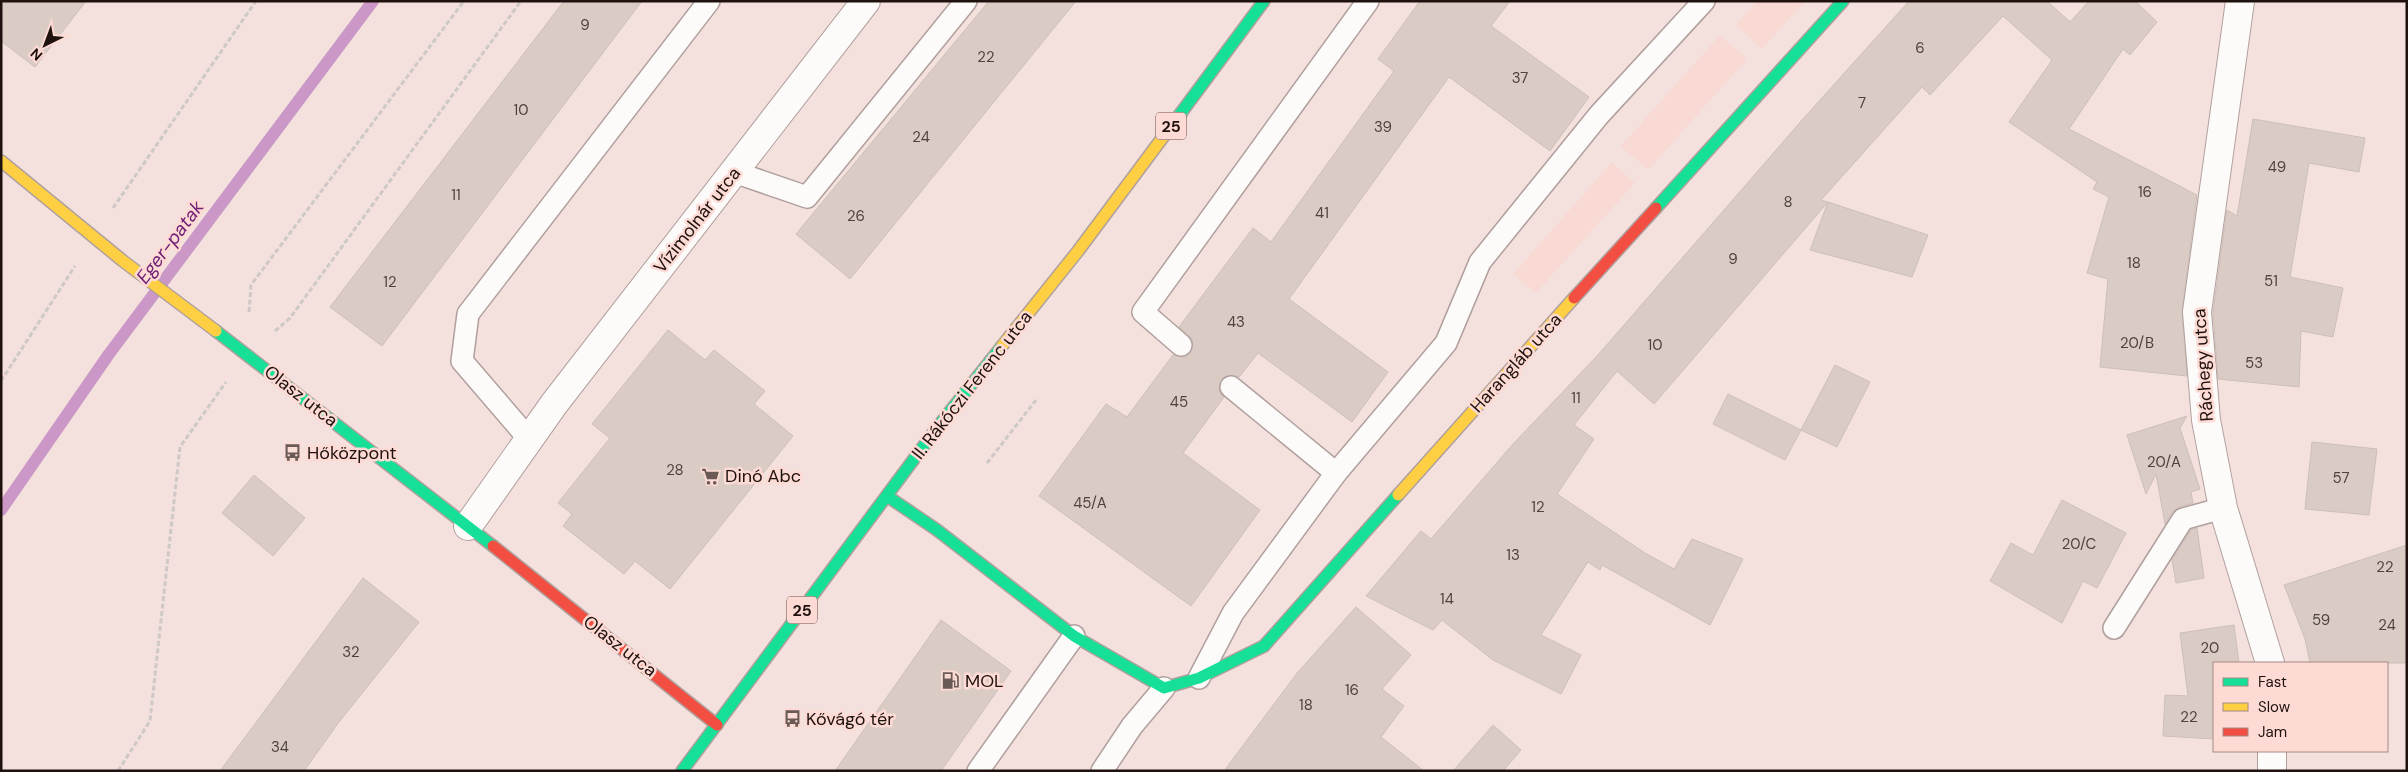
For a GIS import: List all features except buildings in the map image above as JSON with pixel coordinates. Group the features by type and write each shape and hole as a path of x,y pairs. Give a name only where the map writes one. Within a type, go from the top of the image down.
{"street":[{"name":"Vízimolnár utca","path":"468,526 529,439 866,1"},
{"name":"II. Rákóczi Ferenc utca","path":"682,771 940,424 1078,251 1264,1"},
{"name":"Harangláb utca","path":"1164,688 1198,678 1264,646 1548,326 1843,1"},
{"name":"Ráchegy utca","path":"2240,1 2197,312 2206,420 2223,508 2270,662"},
{"name":"Olasz utca","path":"1,161 123,261 246,353 468,526 717,725"},
{"path":"887,496 937,530 1074,636 1164,688"},
{"path":"2272,752 2272,771"}],"lane":[{"path":"529,439 462,361 468,314 710,1"},
{"path":"734,172 807,197 966,1"},
{"path":"1181,344 1143,312 1368,1"},
{"path":"1198,678 1233,613 1336,473 1446,343 1480,262 1599,115 1704,1"},
{"path":"1231,387 1336,473"},
{"path":"2114,628 2183,519 2223,508"},
{"path":"978,771 1074,636"},
{"path":"1102,771 1141,715 1164,688"}],"path":[{"path":"1,381 93,237 256,1"},
{"path":"246,353 251,285 464,1"},
{"path":"118,771 150,721 180,447 246,353 290,318 521,1"},
{"path":"987,463 1036,400"}],"shaded area":[{"path":"1757,1 1805,1 1762,49 1736,25"},
{"path":"1720,35 1747,59 1648,170 1621,146"},
{"path":"1612,162 1635,183 1536,293 1513,274"}],"waterway":[{"name":"Eger-patak","path":"1,510 109,354 373,1"}],"traffic: fast":[{"path":"1175,121 1264,1"},
{"path":"1656,208 1843,1"},
{"path":"216,331 493,546"},
{"path":"682,771 940,424 1002,346"},
{"path":"887,496 937,530 1074,636 1164,688 1199,678 1264,646 1398,495"}],"traffic: slow":[{"path":"1002,346 1078,251 1175,121"},
{"path":"1,161 123,261 216,331"},
{"path":"1398,495 1574,298"}],"traffic: jam":[{"path":"1574,298 1656,208"},
{"path":"493,546 717,725"}],"place":[{"name":"Hőközpont","path":"293,453"},
{"name":"Dinó Abc","path":"711,476"},
{"name":"MOL","path":"951,681"},
{"name":"Kővágó tér","path":"792,719"}]}
